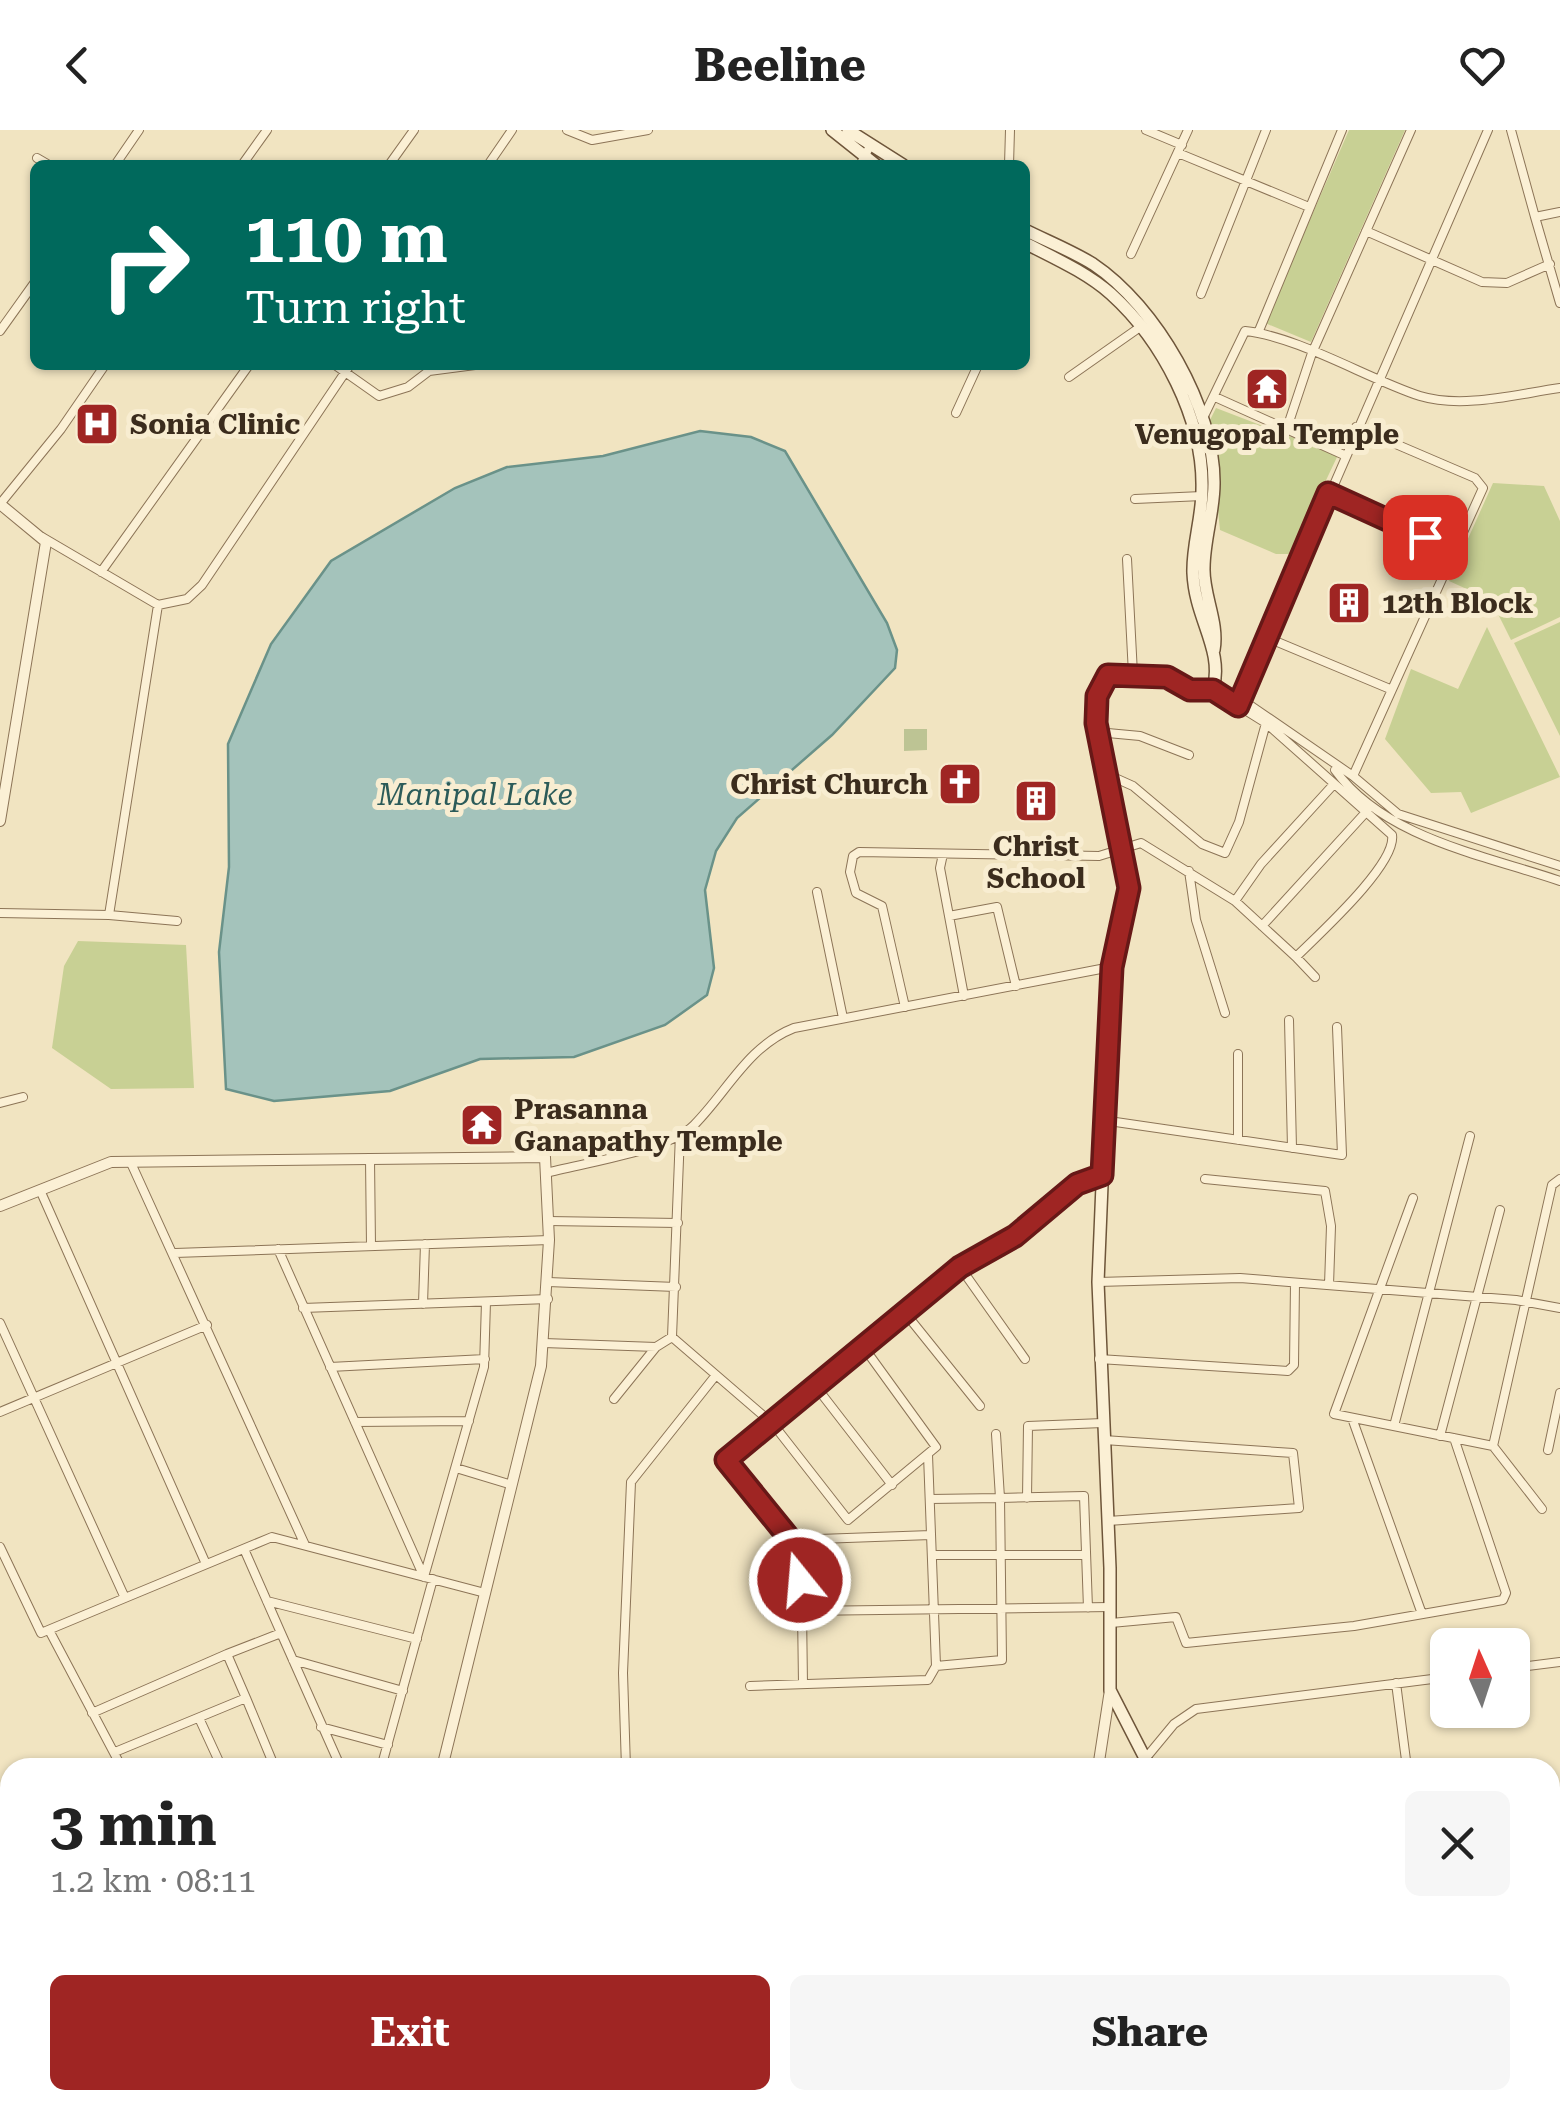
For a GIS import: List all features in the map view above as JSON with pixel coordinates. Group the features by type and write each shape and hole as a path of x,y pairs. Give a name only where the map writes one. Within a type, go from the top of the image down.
{"main road":[{"path":"832,130 865,156"},
{"path":"848,130 865,156"},
{"path":"1030,232 1093,264 1128,294 1171,376 1196,436 1202,496 1193,571 1198,610 1219,665 1213,690 1190,690 1167,677 1108,675 1097,696 1096,732 1129,888 1112,967 1102,1120 1098,1282 1111,1607 1110,1690 1145,1758"},
{"path":"1030,246 1108,292 1171,350 1202,420 1214,487 1203,571 1217,636 1214,650"}],"street":[{"path":"119,160 139,130"},
{"path":"246,160 267,130"},
{"path":"393,160 414,130"},
{"path":"491,160 512,130"},
{"path":"567,130 585,140 648,130"},
{"path":"1009,160 1010,130"},
{"path":"1146,130 1246,182 1309,207"},
{"path":"1131,254 1188,130"},
{"path":"1201,294 1266,130"},
{"path":"1258,334 1342,130"},
{"path":"1286,430 1312,353 1411,130"},
{"path":"1240,702 1344,454 1488,130"},
{"path":"1512,130 1560,303"},
{"path":"37,158 41,160"},
{"path":"1535,216 1560,212"},
{"path":"1366,231 1482,282 1507,283 1550,264"},
{"path":"0,331 30,289"},
{"path":"1069,377 1146,323"},
{"path":"1202,420 1245,331 1379,376 1420,396 1450,401 1560,388"},
{"path":"0,821 46,542 0,504 101,370"},
{"path":"101,572 245,370"},
{"path":"38,536 59,543 158,605 187,600 202,585 347,370"},
{"path":"349,370 379,396 408,387 429,370"},
{"path":"956,412 976,370"},
{"path":"1214,397 1344,454"},
{"path":"1352,776 1484,488 1474,478 1356,427"},
{"path":"1328,493 1454,550"},
{"path":"1134,499 1202,496"},
{"path":"1127,559 1133,674"},
{"path":"110,914 158,605"},
{"path":"1268,638 1390,689"},
{"path":"1213,690 1240,702 1352,776 1398,814 1560,866"},
{"path":"1240,702 1392,835 1390,855 1296,956"},
{"path":"1104,773 1133,786 1202,844 1225,853 1239,822 1266,723"},
{"path":"1096,732 1140,736 1189,755"},
{"path":"1333,767 1348,787 1393,822 1560,881"},
{"path":"1235,900 1261,864 1334,784"},
{"path":"1262,926 1367,811"},
{"path":"905,1007 882,906 856,893 850,872 853,856 1098,856 1141,843 1235,900 1315,978"},
{"path":"943,854 940,868 964,996"},
{"path":"1189,871 1196,920 1225,1013"},
{"path":"817,892 843,1018"},
{"path":"949,916 996,907 1016,986"},
{"path":"0,913 110,914 177,921"},
{"path":"546,1173 692,1128 757,1050 777,1034 1112,967"},
{"path":"1289,1020 1292,1148"},
{"path":"1102,1120 1342,1155 1336,1027"},
{"path":"1238,1054 1238,1140"},
{"path":"0,1104 24,1097"},
{"path":"672,1337 680,1134"},
{"path":"1394,1426 1470,1136"},
{"path":"0,1206 111,1162 545,1157 549,1240 544,1344 444,1758"},
{"path":"370,1160 371,1246"},
{"path":"131,1162 306,1546"},
{"path":"804,1684 798,1549 726,1460 960,1267 1015,1236 1077,1184 1102,1175"},
{"path":"1205,1179 1325,1191 1331,1226 1329,1285"},
{"path":"1493,1446 1552,1184 1560,1179"},
{"path":"40,1190 206,1564"},
{"path":"1413,1198 1334,1414 1493,1446 1542,1509"},
{"path":"1440,1436 1500,1210"},
{"path":"548,1221 678,1223"},
{"path":"175,1253 549,1240"},
{"path":"423,1304 424,1244"},
{"path":"278,1249 354,1422 429,1578"},
{"path":"960,1267 1026,1359"},
{"path":"1098,1282 1201,1278 1295,1283 1476,1297 1560,1308"},
{"path":"548,1282 676,1287"},
{"path":"1099,1359 1288,1371 1294,1366 1295,1283"},
{"path":"303,1308 548,1298"},
{"path":"384,1758 484,1359 486,1302"},
{"path":"906,1314 980,1406"},
{"path":"0,1323 125,1598"},
{"path":"0,1412 207,1325"},
{"path":"614,1399 656,1347 672,1337"},
{"path":"672,1337 773,1424 848,1520 936,1447 865,1349"},
{"path":"544,1344 656,1347"},
{"path":"330,1367 484,1359"},
{"path":"626,1758 623,1684 632,1482 716,1375"},
{"path":"817,1388 892,1484"},
{"path":"1548,1450 1560,1392"},
{"path":"1352,1418 1422,1614"},
{"path":"354,1422 469,1420"},
{"path":"1027,1498 1028,1426 1103,1423"},
{"path":"936,1666 1002,1660 996,1434"},
{"path":"1111,1623 1176,1617 1186,1643 1354,1626 1506,1597 1454,1438"},
{"path":"1104,1440 1293,1452 1299,1508 1108,1521"},
{"path":"750,1686 928,1680 936,1666 928,1455"},
{"path":"456,1468 512,1485"},
{"path":"930,1499 1084,1496 1088,1608"},
{"path":"798,1549 819,1539 931,1534"},
{"path":"0,1546 40,1634 272,1537 485,1592"},
{"path":"244,1549 336,1758"},
{"path":"932,1555 1086,1555"},
{"path":"267,1601 417,1638"},
{"path":"767,1612 1111,1607"},
{"path":"50,1632 117,1758"},
{"path":"92,1713 281,1633"},
{"path":"227,1654 272,1758"},
{"path":"293,1660 403,1690"},
{"path":"1530,1666 1560,1662"},
{"path":"1151,1758 1174,1724 1196,1709 1430,1679"},
{"path":"1396,1684 1406,1758"},
{"path":"1100,1758 1110,1690"},
{"path":"114,1752 246,1698"},
{"path":"200,1718 218,1758"},
{"path":"322,1727 388,1745"}],"green space":[{"path":"1349,130 1405,130 1311,342 1265,323"},
{"path":"1216,408 1338,455 1291,554 1276,554 1220,530 1209,422"},
{"path":"1493,483 1544,486 1560,521 1560,617 1511,640 1491,600 1449,581"},
{"path":"1560,622 1560,736 1514,643"},
{"path":"1487,627 1560,777 1471,813 1461,792 1431,793 1385,739 1411,669 1458,689"},
{"path":"904,729 927,729 927,750 904,751"},
{"path":"78,941 186,945 194,1088 111,1089 52,1048 64,966"}],"water":[{"name":"Manipal Lake","path":"700,431 751,437 785,451 887,623 897,650 895,668 832,735 737,818 716,851 705,890 714,968 707,995 665,1025 574,1057 480,1059 390,1091 274,1101 226,1089 219,952 229,867 228,744 271,644 331,561 455,488 507,467 603,456"}],"place":[{"name":"Venugopal Temple","path":"1267,389"},
{"name":"Sonia Clinic","path":"97,424"},
{"name":"12th Block","path":"1349,603"},
{"name":"Christ Church","path":"960,784"},
{"name":"Christ School","path":"1036,801"},
{"name":"Prasanna Ganapathy Temple","path":"482,1125"}],"route":[{"path":"800,1580 798,1549 726,1460 960,1267 1015,1236 1077,1184 1102,1175 1112,967 1129,888 1098,748 1097,696 1108,675 1167,677 1190,690 1213,690 1238,706 1328,493 1425,537"}]}
